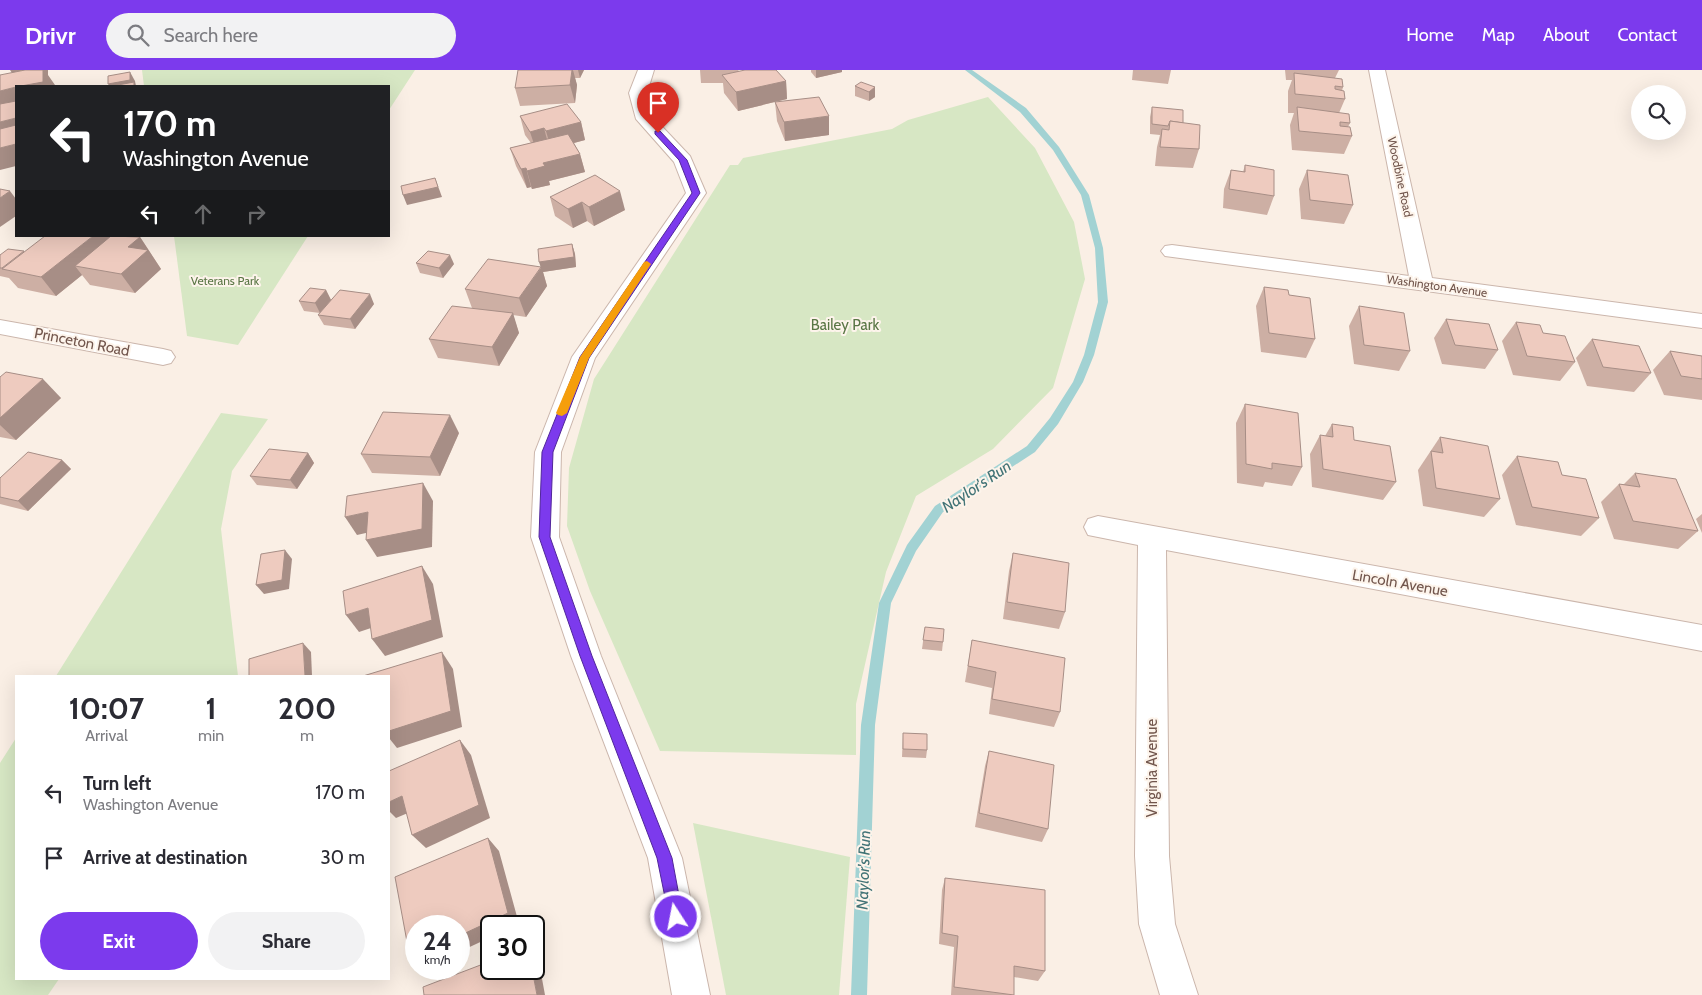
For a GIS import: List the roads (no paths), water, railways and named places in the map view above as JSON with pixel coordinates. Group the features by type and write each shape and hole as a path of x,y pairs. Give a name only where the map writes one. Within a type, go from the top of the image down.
{"street":[{"path":"646,70 638,92 645,119 683,160 696,193 584,357 548,452 545,537 586,656 665,858 691,995"},
{"name":"Woodbine Road","path":"1377,70 1422,284"},
{"name":"Washington Avenue","path":"1172,252 1702,321"},
{"name":"Princeton Road","path":"0,327 163,357"},
{"name":"Lincoln Avenue","path":"1098,527 1702,638"},
{"name":"Virginia Avenue","path":"1152,538 1152,856 1157,924 1179,995"}],"waterway":[{"name":"Naylor's Run","path":"859,995 868,725 885,603 911,548 939,509 1031,449 1054,421 1078,382 1089,355 1103,302 1099,248 1085,195 1056,149 1023,110 968,70"}],"park label":[{"name":"Veterans Park","path":"225,281"},
{"name":"Bailey Park","path":"845,325"}]}
